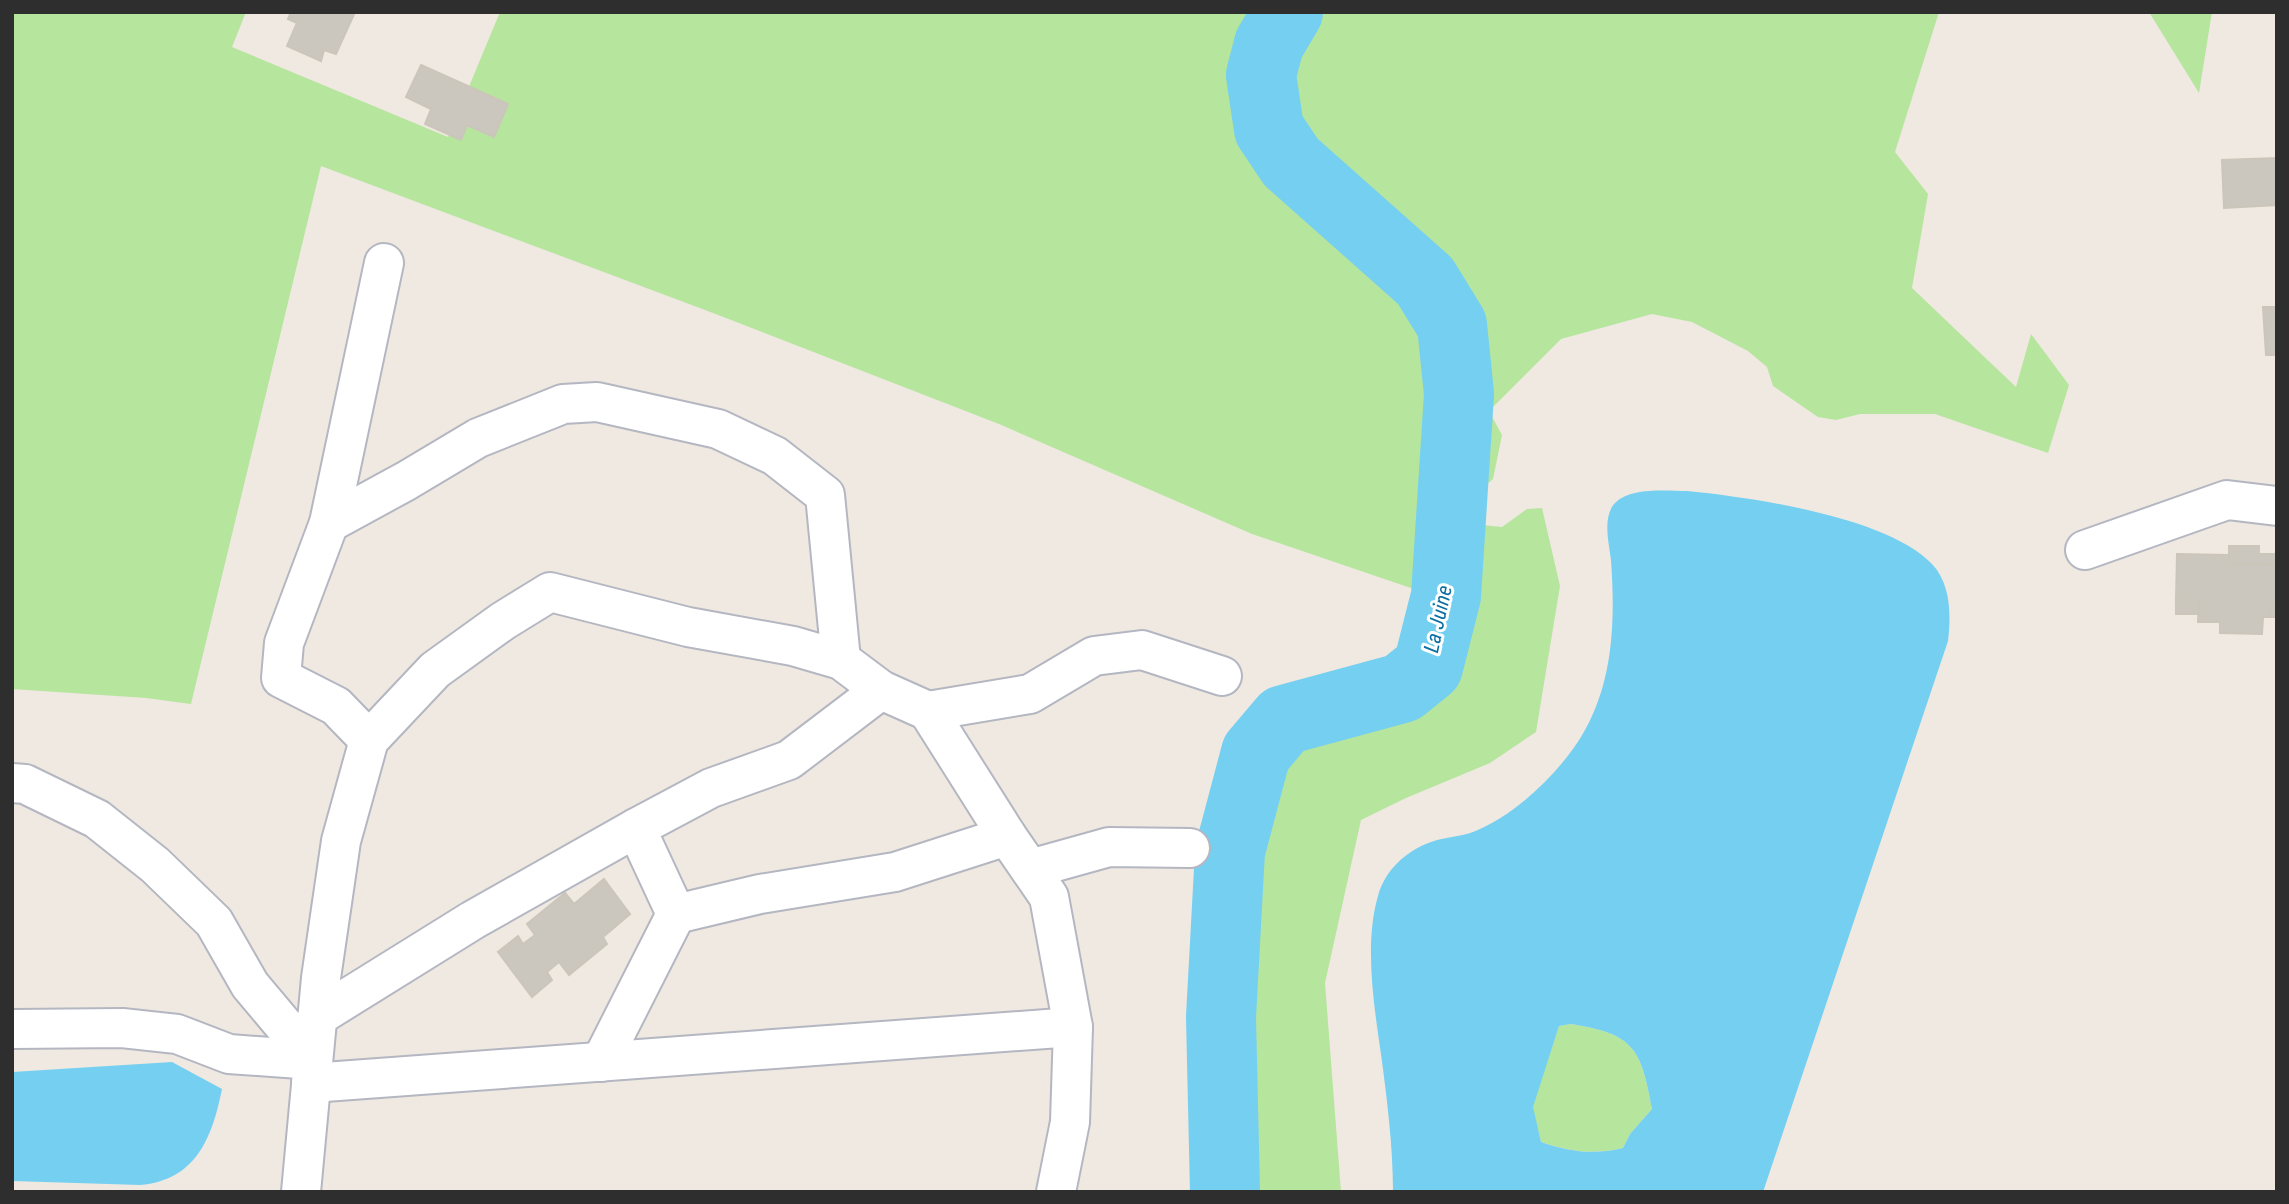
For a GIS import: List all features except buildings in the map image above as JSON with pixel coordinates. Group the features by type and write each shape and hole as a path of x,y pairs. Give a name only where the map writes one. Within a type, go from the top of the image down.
{"lane":[{"path":"369,740 336,706 281,678 284,643 329,523 384,263"},
{"path":"329,523 407,481 478,438 563,404 597,402 718,429 775,456 825,495 841,660"},
{"path":"2085,550 2227,500 2277,506"},
{"path":"301,1192 321,978 341,841 369,740 435,670 503,621 550,592 688,627 793,646 841,660 881,690 928,711 1030,694 1094,656 1142,650 1222,676"},
{"path":"317,1017 473,920 636,828 711,788 789,760 881,690"},
{"path":"928,711 1049,897 1073,1027 1070,1122 1056,1192"},
{"path":"12,783 25,784 97,819 155,865 214,922 250,985 312,1071"},
{"path":"636,828 676,914"},
{"path":"601,1062 676,914 760,894 895,872 1007,836"},
{"path":"1030,869 1110,848 1190,848"},
{"path":"12,1029 136,1029 177,1034 229,1054 312,1071 601,1062 1073,1027"}],"green space":[{"path":"12,12 246,12 232,47 448,137 500,12 1939,12 1895,152 1928,194 1912,288 2016,387 2031,334 2069,385 2048,453 1935,414 1860,414 1836,420 1818,417 1773,386 1767,367 1748,351 1692,322 1652,314 1561,339 1489,411 1502,435 1493,479 1470,499 1472,524 1502,527 1527,509 1542,508 1560,586 1536,732 1490,763 1361,820 1325,983 1341,1192 1197,1192 1194,1018 1221,1016 1232,833 1254,756 1282,721 1401,688 1426,666 1446,600 1252,534 999,424 321,166 191,704 146,698 12,689"},
{"path":"2149,12 2212,12 2199,93"},
{"path":"1571,1024 1609,1033 1621,1039 1631,1047 1644,1071 1652,1109 1630,1134 1623,1148 1582,1151 1541,1142 1532,1107 1559,1026"}],"water":[{"path":"1687,491 1781,504 1852,522 1884,534 1911,548 1932,564 1943,581 1948,600 1948,641 1763,1192 1393,1192 1389,1123 1371,954 1374,915 1381,887 1391,870 1405,856 1431,842 1468,834 1489,825 1521,803 1564,761 1595,710 1607,669 1612,626 1611,560 1607,530 1611,509 1615,503 1630,494","holes":["1571,1024 1609,1033 1631,1047 1644,1071 1652,1109 1630,1134 1623,1148 1582,1151 1541,1142 1533,1107 1559,1026"]},
{"path":"172,1062 222,1089 206,1140 198,1154 175,1175 140,1185 12,1181 12,1072"}],"waterway":[{"name":"La Juine","path":"1225,1192 1221,1017 1230,851 1256,753 1284,720 1402,688 1428,667 1446,596 1459,394 1452,325 1425,281 1291,162 1269,129 1261,75 1269,44 1288,12"}]}
